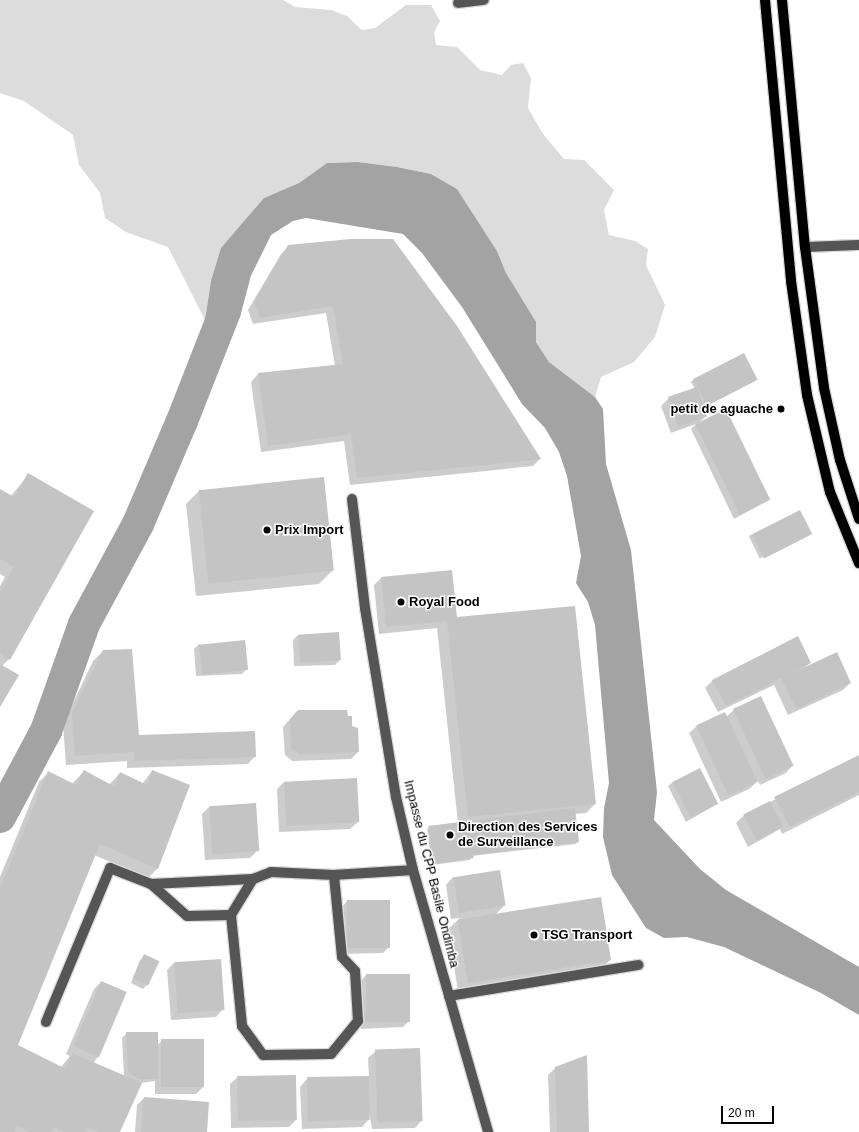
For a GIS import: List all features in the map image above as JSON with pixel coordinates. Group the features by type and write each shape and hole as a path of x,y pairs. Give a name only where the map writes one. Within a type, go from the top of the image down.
{"main road":[{"path":"765,0 790,273 807,394 830,492 859,563"},
{"path":"782,0 805,247 824,388 840,460 859,519"}],"street":[{"path":"458,4 484,0"},
{"path":"805,247 859,245"},
{"name":"Impasse du CPP Basile Ondimba","path":"352,500 378,690 396,797 413,870 488,1132"},
{"path":"46,1022 110,868 151,884 187,916 231,915"},
{"path":"151,884 253,879 271,872 334,875 413,870"},
{"path":"253,879 231,915 242,1026 263,1055 331,1054 358,1021 355,971 342,957 334,875"},
{"path":"449,996 638,965"}],"shaded area":[{"path":"0,0 283,0 295,7 331,10 347,16 362,30 375,28 406,5 431,5 440,21 434,32 436,45 457,47 480,70 502,75 511,65 523,63 531,78 528,108 543,134 564,159 584,160 614,190 604,210 609,235 635,241 648,249 646,265 665,305 655,337 634,362 601,377 595,397 549,362 536,342 535,322 506,273 497,251 457,189 431,174 397,167 358,162 327,163 299,183 264,198 211,281 205,320 168,247 126,232 105,218 100,193 79,165 73,135 24,101 0,93"},
{"path":"358,162 397,167 431,174 457,189 497,251 506,273 536,322 536,342 549,362 595,397 603,409 606,464 631,550 657,792 654,820 700,869 726,890 859,967 859,1015 821,993 724,947 687,937 664,938 646,928 612,875 603,837 604,808 609,783 595,625 588,602 576,583 581,556 567,476 559,452 545,428 522,404 462,307 422,253 403,234 306,218 293,221 271,235 245,288 236,318 205,320 211,281 221,248 264,198 299,183 327,163"}],"building":[{"path":"351,239 393,239 457,326 541,459 357,478 351,434 268,446 258,373 343,364 333,306 260,318 254,302 288,245"},
{"path":"744,353 758,380 707,406 693,379"},
{"path":"697,387 707,416 678,426 668,397"},
{"path":"726,409 770,500 740,515 695,424"},
{"path":"28,473 94,511 10,660 0,654 0,592 14,567 0,559 0,489 14,497 2,519"},
{"name":"Prix Import","path":"324,477 334,570 209,584 199,490"},
{"path":"800,510 812,534 764,559 752,535"},
{"path":"452,570 457,617 575,606 596,804 468,817 447,621 386,627 381,577"},
{"path":"339,632 341,660 300,663 298,635"},
{"path":"798,636 811,663 784,677 837,652 851,683 796,709 781,678 726,706 712,680"},
{"path":"245,640 248,670 202,675 199,645"},
{"path":"132,649 139,735 255,731 256,757 134,761 134,752 75,756 72,713 103,650"},
{"path":"0,664 19,675 0,707"},
{"path":"761,696 794,766 765,779 733,709"},
{"path":"298,710 347,710 348,716 352,716 352,726 358,728 359,752 299,754 291,748 290,719"},
{"path":"725,712 758,782 729,795 696,726"},
{"path":"859,755 859,792 790,827 774,797"},
{"path":"700,768 718,804 691,818 672,782"},
{"path":"84,770 115,787 120,772 147,785 152,770 190,785 158,869 100,844 18,1045 66,1069 72,1053 142,1083 120,1132 99,1132 88,1127 85,1132 64,1132 54,1127 50,1132 29,1132 18,1126 14,1132 0,1132 0,889 48,771 76,785"},
{"path":"357,778 359,822 286,826 284,782"},
{"path":"770,801 783,827 756,840 743,815"},
{"path":"256,803 259,851 212,854 209,806"},
{"path":"575,808 579,842 473,855 474,858 434,864 428,826"},
{"path":"500,870 506,906 459,913 454,877"},
{"name":"TSG Transport","path":"601,897 611,960 468,983 458,920"},
{"path":"347,900 390,900 390,948 347,948"},
{"path":"144,954 159,961 148,986 133,978"},
{"path":"221,959 225,1010 178,1013 174,962"},
{"path":"366,974 410,974 410,1022 366,1022"},
{"path":"101,981 127,992 99,1057 73,1046"},
{"path":"126,1032 158,1032 158,1079 139,1079 128,1072"},
{"path":"161,1039 204,1039 204,1087 161,1087"},
{"path":"420,1048 423,1121 378,1123 375,1050"},
{"path":"587,1055 589,1132 557,1132 555,1067"},
{"path":"296,1075 297,1120 238,1121 237,1076"},
{"path":"369,1076 370,1120 308,1121 307,1077"},
{"path":"144,1097 209,1102 207,1132 141,1132"}],"waterway":[{"path":"0,817 46,731 84,624 138,524 182,421 225,311 234,277"}],"place":[{"name":"petit de aguache","path":"781,409"},
{"name":"Prix Import","path":"267,530"},
{"name":"Royal Food","path":"401,602"},
{"name":"Direction des Services de Surveillance","path":"450,835"},
{"name":"TSG Transport","path":"534,935"}]}
